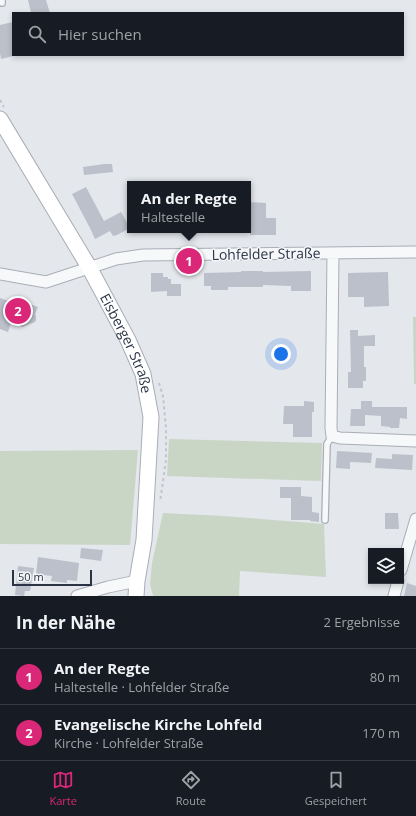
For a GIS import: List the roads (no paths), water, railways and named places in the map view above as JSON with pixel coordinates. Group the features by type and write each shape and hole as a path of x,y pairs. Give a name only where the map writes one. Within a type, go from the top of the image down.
{"main road":[{"name":"Eisberger Straße","path":"0,119 88,267 128,340 143,374 151,417 144,540 137,589"}],"street":[{"name":"Lohfelder Straße","path":"0,274 46,282 116,259 143,255 416,252"},
{"path":"333,253 332,436 340,438 416,442"},
{"path":"404,560 416,519"},
{"path":"394,596 397,584"},
{"path":"77,596 108,587 137,589"}],"lane":[{"path":"325,520 327,444 332,436"}],"place":[{"name":"An der Regte","path":"189,261"},
{"name":"Evangelische Kirche Lohfeld","path":"18,311"}]}
